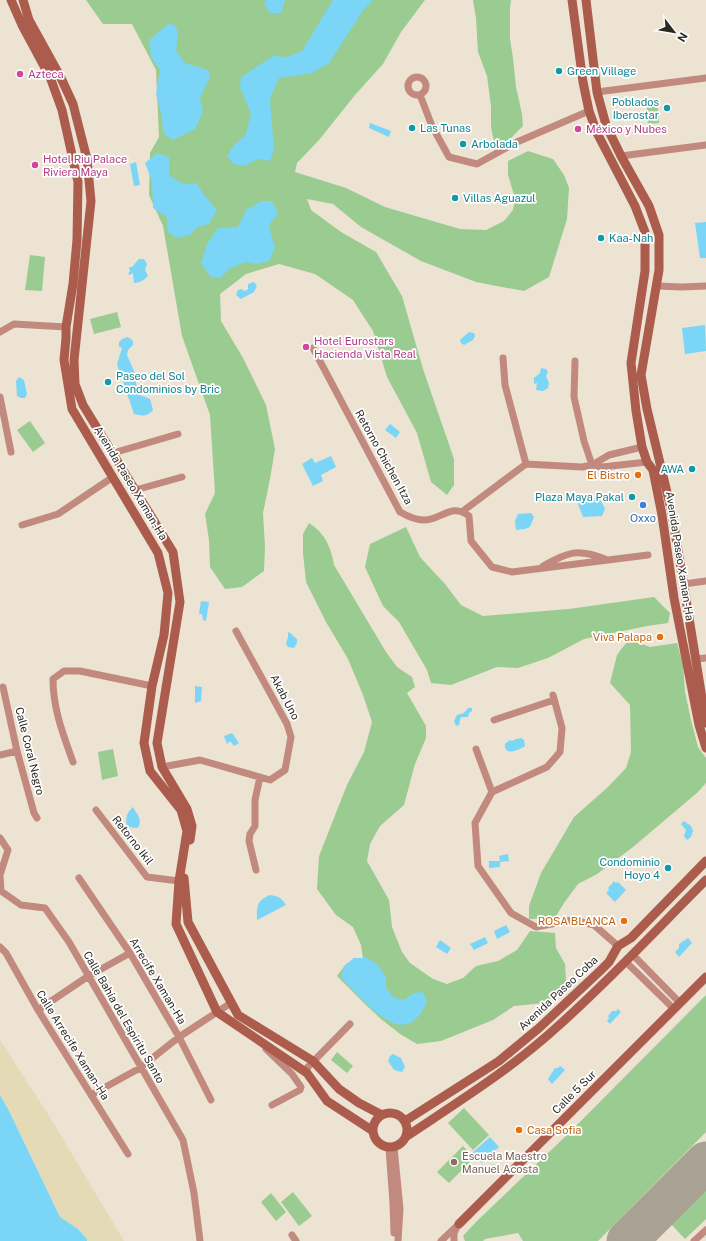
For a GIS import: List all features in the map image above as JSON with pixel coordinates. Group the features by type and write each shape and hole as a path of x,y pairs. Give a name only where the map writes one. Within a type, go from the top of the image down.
{"main road":[{"name":"Avenida Paseo Xaman-Ha","path":"11,0 22,25 50,77 62,110 78,182 77,240 73,284 66,327 72,409 158,553 168,593 164,635 152,686 144,743 150,771 181,810 187,831 179,881 176,924 217,1012"},
{"name":"Avenida Paseo Xaman-Ha","path":"23,0 29,20 61,78 73,104 87,159 91,202 69,360 75,384 83,405 173,552 180,602 157,743 162,767 187,809 192,826 184,880 188,922 238,1015 313,1061 339,1089 359,1103 382,1115"},
{"name":"Avenida Paseo Xaman-Ha","path":"572,0 583,82 589,111 597,133 635,206 645,232 645,271 630,363 642,447 647,462 653,470 661,508 674,598 699,725 706,748"},
{"name":"Avenida Paseo Xaman-Ha","path":"586,0 597,92 606,125 621,156 649,206 659,235 659,270 657,286 641,375 647,409 672,514 706,723"},
{"path":"583,82 595,79"},
{"path":"603,143 611,137"},
{"path":"636,411 647,409"},
{"path":"99,454 111,450"},
{"path":"131,507 141,500"},
{"path":"160,654 171,655"},
{"path":"149,712 162,713"},
{"name":"Avenida Paseo Coba","path":"405,1121 499,1061 539,1028 609,962 618,946 631,938 706,860"},
{"name":"Avenida Paseo Coba","path":"407,1136 505,1070 557,1028 626,962 706,880"},
{"path":"642,926 651,935"},
{"path":"600,971 608,979"},
{"name":"Calle 5 Sur","path":"459,1224 706,977"},
{"path":"217,1012 307,1073 327,1101 373,1131"},
{"path":"391,1113 396,1114 405,1121 408,1131 404,1141 392,1147 384,1146 376,1140 373,1131 375,1122 382,1115 391,1113"}],"street":[{"path":"597,92 706,78"},
{"path":"420,95 432,126 449,157 477,164 517,142 589,111"},
{"path":"621,156 706,145"},
{"path":"657,286 706,286"},
{"path":"0,332 14,324 66,327"},
{"name":"Retorno Chichen Itza","path":"312,348 400,512 413,519 425,520 456,510 463,511"},
{"path":"503,358 505,385 526,464"},
{"path":"575,361 574,397 584,441 592,465"},
{"path":"0,397 11,452"},
{"path":"111,450 178,434"},
{"path":"642,447 609,455 592,465 582,467 526,464 463,511 469,516 471,541 492,567 512,572 648,555"},
{"path":"592,465 602,467 647,462"},
{"path":"22,525 58,514 113,477"},
{"path":"135,489 182,477"},
{"path":"540,568 572,552 580,552 606,560"},
{"path":"684,584 706,581"},
{"name":"Akab Uno","path":"162,767 200,760 270,780 285,770 291,737 287,724 236,631"},
{"path":"696,659 706,658"},
{"path":"73,762 62,732 53,697 53,679 64,671 80,671 152,686"},
{"name":"Calle Coral Negro","path":"3,687 17,751 34,813 37,818"},
{"path":"494,720 553,697 562,728 560,752 547,767 492,792 475,823 478,866 511,913 536,927 572,920 594,925 618,946"},
{"path":"476,749 492,792"},
{"path":"0,755 17,751"},
{"path":"256,870 249,841 250,834 255,826 255,800 260,777"},
{"name":"Retorno Ikil","path":"96,810 147,877 179,881"},
{"name":"Calle Bahía del Espiritu Santo","path":"0,838 8,850 0,875 1,892 21,905 45,908 69,942 140,1068 183,1140 194,1193 200,1241"},
{"name":"Arrecife Xaman-Ha","path":"79,878 130,953 179,1037 211,1100"},
{"name":"Calle Arrecife Xaman-Ha","path":"0,947 6,953 38,1010 128,1154"},
{"path":"38,1010 88,977 130,953"},
{"path":"633,955 677,1006"},
{"path":"626,962 677,1006"},
{"path":"91,1095 140,1068 179,1037 231,1003"},
{"path":"304,1071 350,1024"},
{"path":"254,1037 292,1074 301,1087 300,1090 272,1105"},
{"path":"392,1147 393,1241"},
{"path":"392,1147 400,1209 398,1241"},
{"path":"441,1241 459,1224"},
{"path":"454,1241 454,1233 459,1224"},
{"path":"694,1241 706,1230"}],"green space":[{"path":"86,0 425,0 401,32 383,64 355,95 319,140 297,163 295,172 346,188 385,207 460,229 486,230 504,221 513,210 515,198 508,175 508,161 528,151 553,159 564,175 569,188 567,219 549,277 524,291 476,282 421,261 361,227 333,204 307,199 311,210 341,232 376,252 402,296 423,369 454,459 454,485 447,495 431,482 417,433 387,377 373,331 353,300 315,274 279,264 246,274 220,294 221,321 243,358 266,405 275,449 263,513 265,547 264,571 242,587 225,589 210,567 209,540 205,514 215,493 210,415 182,336 163,226 149,195 150,153 159,137 156,70 132,24 103,24"},
{"path":"473,0 511,0 510,39 523,126 509,140 495,146 491,127 491,106 487,76 478,52 476,18"},
{"path":"657,99 659,123 648,124 646,100"},
{"path":"30,255 45,257 42,291 25,290"},
{"path":"117,312 121,327 94,334 90,319"},
{"path":"30,421 45,443 33,452 17,430"},
{"path":"309,523 319,531 329,546 334,565 386,652 397,667 412,677 415,687 407,693 426,726 426,738 415,764 404,805 380,826 370,844 367,861 389,900 392,927 402,952 410,963 433,979 447,984 463,978 476,966 498,961 517,950 530,931 555,933 556,948 565,964 566,982 556,994 544,1003 514,1006 493,1020 441,1041 417,1044 400,1034 381,1019 337,976 346,964 363,958 361,945 353,927 336,915 317,889 319,856 347,785 364,752 372,722 363,695 348,659 326,622 306,582 303,534"},
{"path":"406,527 420,557 445,584 461,605 483,616 569,609 654,597 670,613 668,623 584,639 548,658 518,668 497,667 451,685 431,683 427,670 399,622 383,606 365,567 370,544"},
{"path":"629,639 650,647 677,643 683,665 685,692 691,720 698,747 706,758 706,783 698,792 633,847 597,874 578,884 555,918 529,919 529,906 541,873 574,817 608,787 626,768 631,752 630,705 610,683 617,655"},
{"path":"113,749 118,776 102,780 98,752"},
{"path":"706,995 706,1132 598,1241 523,1241 518,1233 485,1239 483,1241 465,1241 463,1236 477,1221 568,1134"},
{"path":"337,1052 353,1066 347,1073 331,1060"},
{"path":"464,1108 489,1135 473,1150 448,1123"},
{"path":"463,1146 474,1158 449,1183 437,1172"},
{"path":"706,1190 706,1219 685,1239 671,1224"},
{"path":"293,1192 312,1216 299,1226 281,1202"},
{"path":"271,1193 286,1212 276,1221 261,1202"}],"sand":[{"path":"0,1040 51,1119 124,1241 87,1241 78,1229 60,1217 0,1095"}],"water":[{"path":"266,0 285,0 281,13 270,13 264,3"},
{"path":"333,0 373,0 364,9 329,63 312,73 279,78 270,99 274,150 270,161 258,159 244,166 233,164 227,156 234,145 246,135 251,113 240,87 241,77 273,56 287,57 302,51"},
{"path":"168,24 175,25 178,33 176,51 185,63 208,70 210,78 200,97 203,112 195,129 173,140 164,134 156,94 160,70 151,57 149,40"},
{"path":"370,123 391,131 389,137 369,128"},
{"path":"157,153 169,157 169,175 183,184 196,183 217,210 209,224 197,227 190,235 177,238 168,232 167,217 153,208 152,181 145,163"},
{"path":"136,162 140,185 134,186 130,164"},
{"path":"262,201 272,201 278,213 269,225 275,248 269,261 256,264 245,262 229,269 221,278 211,277 201,263 207,244 218,228 238,227 246,210"},
{"path":"706,222 706,258 700,258 695,223"},
{"path":"139,259 144,259 147,264 145,270 148,276 142,281 134,283 133,273 130,275 128,274 130,271 129,268 132,267"},
{"path":"254,282 257,286 254,292 241,299 236,295 238,290 241,289 245,291 248,289 248,284"},
{"path":"705,325 706,351 685,354 682,328"},
{"path":"469,332 474,333 475,336 473,340 464,345 460,340"},
{"path":"128,337 133,341 133,345 128,350 127,355 134,371 138,394 150,399 153,410 149,414 145,415 134,414 117,364 122,348 119,347 119,342"},
{"path":"541,368 546,369 548,372 546,376 549,383 548,388 543,391 536,390 537,383 534,384 534,378 540,373"},
{"path":"19,377 24,380 27,394 25,398 17,396 16,381"},
{"path":"390,424 400,432 396,438 385,430"},
{"path":"331,456 336,467 321,475 323,481 313,486 302,464 312,458 315,463"},
{"path":"585,497 600,499 605,509 602,516 583,517 578,504"},
{"path":"531,513 534,517 530,527 516,530 515,521 518,514"},
{"path":"201,601 209,602 206,621 203,620 202,614 199,614"},
{"path":"289,632 297,639 297,643 294,648 288,647 286,644"},
{"path":"195,686 202,687 201,701 195,703"},
{"path":"468,708 472,708 472,711 469,713 468,717 461,717 459,725 456,726 454,721 457,715 464,713"},
{"path":"232,733 239,743 234,746 230,741 227,744 224,736"},
{"path":"521,738 524,740 525,746 512,751 505,748 505,744 510,740 512,741"},
{"path":"133,807 139,817 140,822 137,828 127,827 127,816"},
{"path":"684,821 691,826 693,831 691,837 687,840 684,836 686,830 681,824"},
{"path":"508,854 509,861 500,862 500,867 489,868 489,861 500,861 499,856"},
{"path":"614,881 616,883 618,882 626,890 615,902 606,893"},
{"path":"270,895 280,898 286,905 257,920 258,904 262,899"},
{"path":"506,925 510,932 497,939 494,931"},
{"path":"485,937 488,943 474,950 470,944"},
{"path":"688,938 692,943 679,957 675,952 679,948 679,944"},
{"path":"440,940 451,948 447,954 436,947"},
{"path":"354,958 367,958 377,964 386,977 386,988 393,997 404,1000 414,993 423,992 427,1002 417,1018 411,1023 399,1025 380,1016 371,1008 341,977 344,966"},
{"path":"618,1009 621,1012 610,1024 607,1021 609,1018 608,1016 612,1011 616,1011"},
{"path":"393,1054 401,1058 405,1067 402,1072 394,1070 388,1061 390,1056"},
{"path":"560,1066 565,1070 552,1084 548,1079 555,1068"},
{"path":"0,1095 60,1217 78,1229 87,1241 0,1241"},
{"path":"490,1137 499,1147 482,1163 472,1153"}],"runway":[{"path":"627,1241 706,1162"}],"place":[{"name":"Green Village","path":"559,71"},
{"name":"Azteca","path":"20,74"},
{"name":"Poblados Iberostar","path":"667,108"},
{"name":"Las Tunas","path":"412,128"},
{"name":"México y Nubes","path":"578,129"},
{"name":"Arbolada","path":"463,144"},
{"name":"Hotel Riu Palace Riviera Maya","path":"35,165"},
{"name":"Villas Aguazul","path":"455,198"},
{"name":"Kaa-Nah","path":"601,238"},
{"name":"Hotel Eurostars Hacienda Vista Real","path":"306,347"},
{"name":"Paseo del Sol Condominios by Bric","path":"108,382"},
{"name":"AWA","path":"692,469"},
{"name":"El Bistro","path":"638,475"},
{"name":"Plaza Maya Pakal","path":"632,497"},
{"name":"Oxxo","path":"643,505"},
{"name":"Viva Palapa","path":"660,637"},
{"name":"Condominio Hoyo 4","path":"668,868"},
{"name":"ROSA BLANCA","path":"624,921"},
{"name":"Casa Sofia","path":"519,1130"},
{"name":"Escuela Maestro Manuel Acosta","path":"454,1162"}]}
